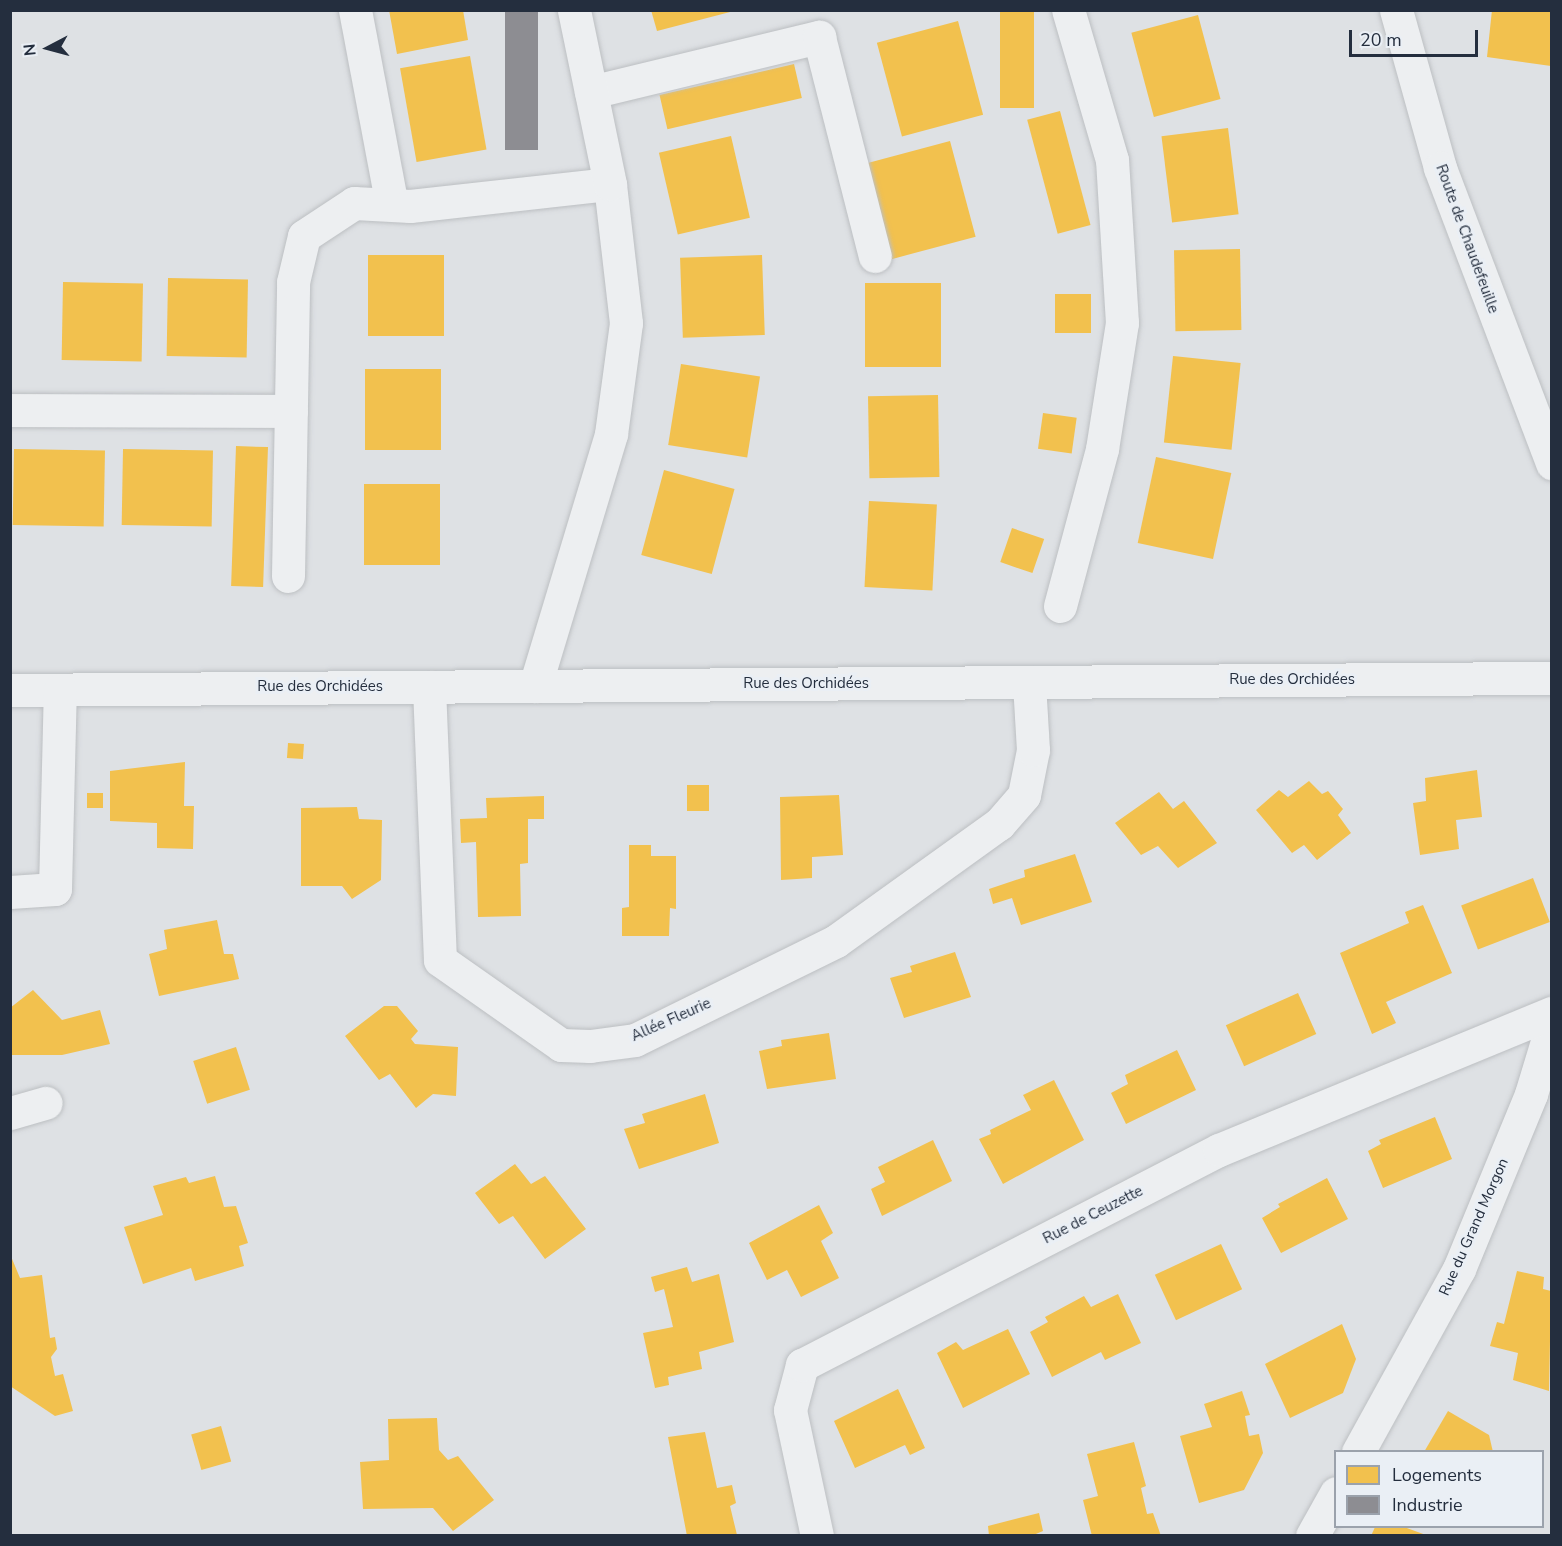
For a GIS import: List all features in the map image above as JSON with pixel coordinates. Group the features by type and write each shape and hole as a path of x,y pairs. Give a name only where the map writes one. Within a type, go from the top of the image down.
{"street":[{"path":"355,10 392,205"},
{"path":"535,686 611,434 626,323 610,184 574,10"},
{"path":"1060,606 1102,449 1122,323 1112,160 1068,10"},
{"name":"Route de Chaudefeuille","path":"1396,10 1440,168 1551,463"},
{"path":"591,92 819,37 874,256"},
{"path":"288,576 293,282 304,236 354,203 392,205 610,184"},
{"path":"10,410 291,411"},
{"name":"Rue des Orchidées","path":"10,690 1551,678"},
{"name":"Allée Fleurie","path":"429,687 440,960 561,1045 590,1046 635,1040 836,941 999,824 1024,795 1034,750 1029,682"},
{"path":"10,892 55,889 60,690"},
{"name":"Rue de Ceuzette","path":"817,1536 790,1410 802,1365 1219,1150 1551,1013"},
{"name":"Rue du Grand Morgon","path":"1359,1450 1459,1269 1532,1094 1551,1025"},
{"path":"10,1113 46,1103"},
{"path":"1312,1536 1334,1495"}],"building: Logements":[{"path":"389,10 463,10 468,40 397,54"},
{"path":"651,10 734,10 734,11 657,31"},
{"path":"1000,10 1034,10 1034,108 1000,108"},
{"path":"1492,10 1551,10 1551,66 1487,57"},
{"path":"1198,15 1221,99 1154,117 1131,33"},
{"path":"958,21 983,115 902,136 877,43"},
{"path":"470,56 486,150 417,162 400,68"},
{"path":"794,64 802,98 667,129 660,95"},
{"path":"1060,111 1091,225 1058,234 1027,120"},
{"path":"1228,128 1239,214 1172,223 1161,136"},
{"path":"731,136 750,218 678,234 659,153"},
{"path":"950,141 976,237 890,260 864,164"},
{"path":"1240,249 1241,330 1175,331 1174,250"},
{"path":"368,255 444,255 444,336 368,336"},
{"path":"762,255 765,335 683,338 680,258"},
{"path":"168,278 248,279 247,357 167,356"},
{"path":"63,282 143,283 142,361 62,360"},
{"path":"865,283 941,283 941,367 865,367"},
{"path":"1055,294 1091,294 1091,333 1055,333"},
{"path":"1173,356 1241,363 1232,450 1164,443"},
{"path":"681,364 760,377 747,458 668,445"},
{"path":"365,369 441,369 441,450 365,450"},
{"path":"938,395 939,477 869,478 868,396"},
{"path":"1043,413 1077,418 1072,453 1038,449"},
{"path":"236,446 268,447 263,587 231,586"},
{"path":"14,449 105,451 104,527 13,525"},
{"path":"123,449 213,451 212,527 122,525"},
{"path":"1156,457 1231,473 1213,559 1138,543"},
{"path":"664,470 735,489 712,574 641,555"},
{"path":"364,484 440,484 440,565 364,565"},
{"path":"869,501 937,505 932,590 864,587"},
{"path":"1012,528 1044,539 1032,573 1000,562"},
{"path":"288,743 304,744 303,759 287,758"},
{"path":"185,762 184,806 194,806 193,849 157,848 157,823 110,821 110,771"},
{"path":"1477,770 1482,817 1456,820 1459,849 1420,855 1413,803 1426,801 1425,778"},
{"path":"1309,781 1322,794 1328,791 1343,809 1338,815 1351,833 1317,860 1304,845 1292,853 1256,810 1279,790 1288,797"},
{"path":"687,785 709,785 709,811 687,811"},
{"path":"1159,792 1173,809 1184,801 1217,843 1178,868 1158,846 1141,855 1115,823"},
{"path":"87,793 103,793 103,808 87,808"},
{"path":"839,795 843,855 812,857 812,878 781,880 780,797"},
{"path":"544,796 544,819 528,819 528,863 520,864 521,916 478,917 476,842 461,843 460,819 487,818 486,798"},
{"path":"357,807 359,819 382,820 381,880 352,899 342,886 301,886 301,808"},
{"path":"629,845 651,845 651,856 676,856 676,909 670,908 669,936 622,936 622,908 629,907"},
{"path":"1075,854 1092,902 1021,925 1012,898 993,904 989,889 1025,877 1024,870"},
{"path":"1533,878 1550,922 1478,949 1461,906"},
{"path":"1423,905 1452,973 1386,1002 1396,1023 1372,1034 1340,953 1409,923 1405,912"},
{"path":"217,920 224,954 233,954 239,979 159,996 149,954 167,949 164,930"},
{"path":"955,952 971,997 904,1018 890,978 912,972 910,966"},
{"path":"33,990 62,1020 100,1010 110,1044 62,1055 10,1055 10,1008"},
{"path":"1298,993 1316,1034 1244,1066 1226,1025"},
{"path":"384,1006 397,1006 418,1031 411,1039 415,1044 458,1047 456,1096 433,1094 416,1108 390,1074 379,1080 345,1036"},
{"path":"829,1033 836,1079 767,1089 759,1051 782,1046 781,1040"},
{"path":"236,1047 250,1090 207,1104 193,1061"},
{"path":"1177,1050 1196,1090 1126,1124 1111,1093 1128,1084 1125,1075"},
{"path":"1054,1080 1084,1140 1003,1184 979,1139 991,1134 990,1130 1031,1110 1023,1095"},
{"path":"705,1094 719,1143 639,1169 624,1129 645,1123 642,1114"},
{"path":"1435,1117 1452,1159 1383,1188 1368,1151 1381,1144 1379,1140"},
{"path":"933,1140 952,1181 882,1216 871,1189 885,1182 878,1167"},
{"path":"515,1164 531,1184 545,1176 586,1229 545,1259 513,1216 499,1224 475,1193"},
{"path":"215,1176 224,1207 236,1206 248,1243 239,1246 244,1266 195,1281 191,1268 143,1284 124,1227 163,1215 153,1186 186,1177 189,1183"},
{"path":"1327,1178 1348,1219 1281,1253 1262,1218 1280,1207 1278,1204"},
{"path":"819,1205 833,1233 821,1241 839,1278 801,1297 787,1270 767,1280 749,1243"},
{"path":"1221,1244 1242,1289 1176,1320 1155,1275"},
{"path":"10,1254 20,1278 42,1275 50,1338 55,1337 57,1349 51,1357 55,1376 63,1374 73,1411 55,1416 10,1386"},
{"path":"687,1267 692,1282 719,1274 734,1342 699,1352 702,1369 668,1377 669,1385 655,1388 643,1333 673,1327 664,1289 655,1292 651,1277"},
{"path":"1517,1271 1544,1277 1543,1289 1551,1291 1549,1391 1513,1380 1518,1353 1490,1346 1497,1322 1504,1324"},
{"path":"1118,1294 1141,1343 1105,1360 1101,1352 1052,1377 1030,1332 1048,1322 1045,1317 1084,1296 1091,1307"},
{"path":"1342,1324 1356,1359 1343,1393 1290,1418 1265,1364"},
{"path":"1008,1329 1030,1374 963,1408 937,1353 956,1342 963,1350"},
{"path":"898,1389 925,1448 910,1455 905,1445 855,1468 834,1421"},
{"path":"1242,1391 1250,1415 1245,1416 1249,1436 1259,1434 1263,1453 1244,1490 1199,1503 1180,1436 1212,1427 1204,1404"},
{"path":"1448,1411 1489,1435 1493,1450 1425,1450"},
{"path":"437,1418 439,1450 448,1460 458,1456 494,1500 453,1531 433,1508 363,1509 360,1462 389,1460 388,1419"},
{"path":"221,1426 231,1462 201,1470 191,1435"},
{"path":"705,1432 717,1488 732,1485 736,1503 730,1506 737,1535 687,1536 668,1437"},
{"path":"1134,1442 1146,1486 1141,1488 1147,1514 1153,1513 1161,1536 1092,1536 1083,1500 1098,1496 1087,1454"},
{"path":"1039,1513 1043,1531 1031,1536 989,1536 988,1526"},
{"path":"1375,1528 1407,1528 1426,1535 1371,1536"}],"building: Industrie":[{"path":"505,10 538,10 538,150 505,150"}]}
